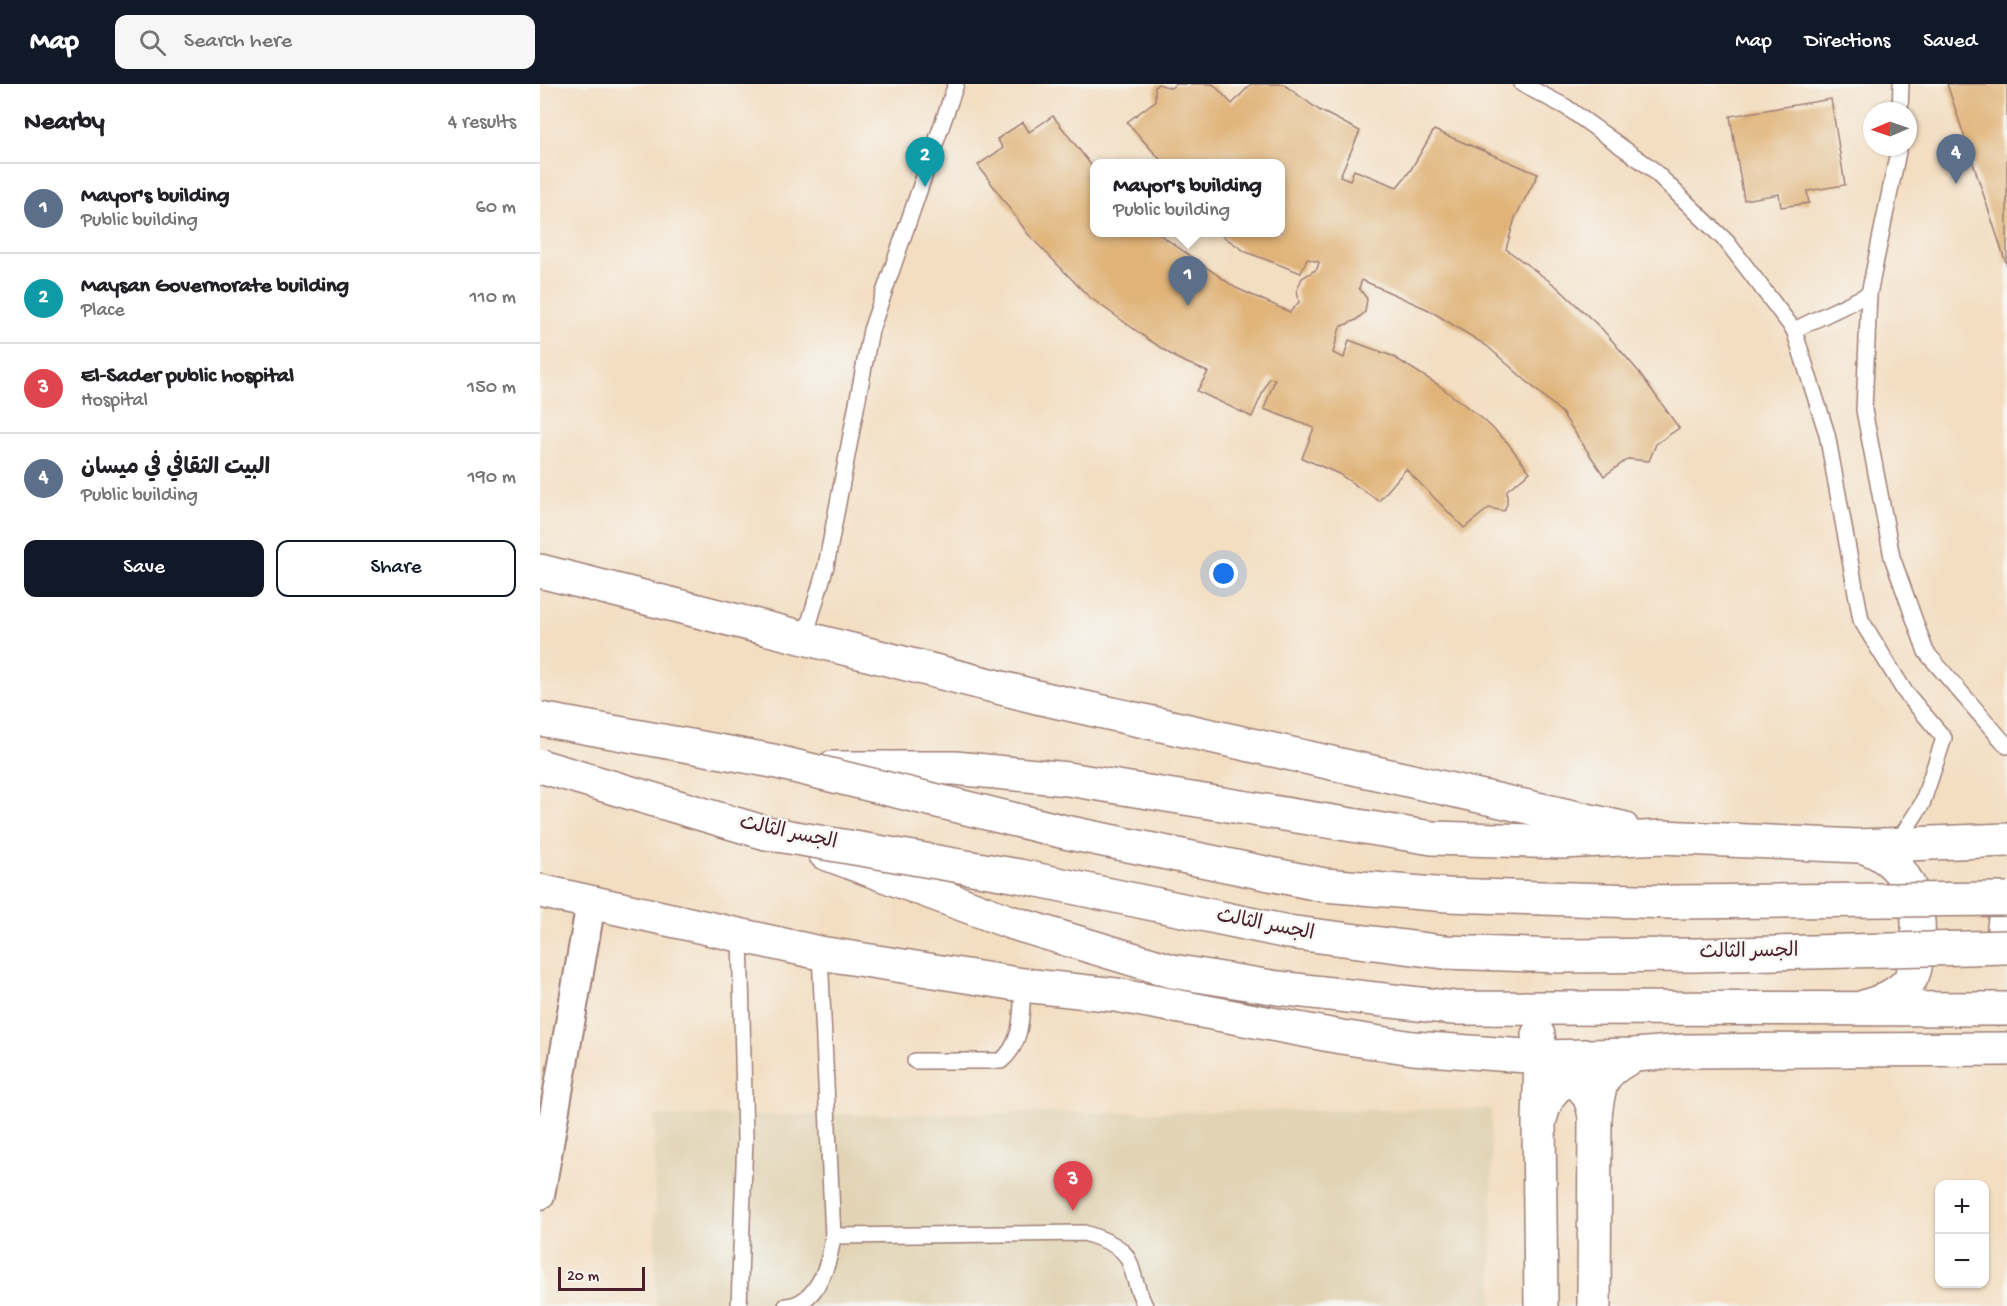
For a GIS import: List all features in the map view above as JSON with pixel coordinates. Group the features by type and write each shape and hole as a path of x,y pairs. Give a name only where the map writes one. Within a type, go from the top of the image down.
{"street":[{"path":"540,571 1041,698 1662,837"},
{"path":"540,719 773,761 840,769 955,768 1078,780 1432,838 1562,843 1662,837 1858,846 2007,840"},
{"path":"773,761 1065,832 1324,885 1447,895 1670,902 2007,901 2004,927 2007,940"},
{"name":"الجسر الثالث","path":"540,766 766,833 1019,876 1288,932 1444,952 1561,956 1695,955 2007,947"},
{"path":"766,833 869,867 1010,922 1172,971 1278,988 1487,1008 2007,1009"},
{"path":"1851,1009 1870,1005 1895,993 1911,978 1917,957 1919,929 1917,903 1907,879 1891,861 1874,850 1858,846"},
{"path":"540,891 820,953 1023,985 1116,995 1341,1037 1413,1048 1541,1057 1635,1055 1684,1051 2007,1049"},
{"path":"540,1195 591,903"},
{"path":"1487,1008 1523,1017 1538,1034 1541,1057 1539,1122 1541,1306"},
{"path":"1764,1009 1769,1051"},
{"path":"1594,1306 1595,1117 1598,1092 1604,1074 1635,1055"},
{"path":"1539,1122 1548,1092 1556,1085 1567,1082 1577,1084 1587,1091 1595,1117"}],"lane":[{"path":"804,637 826,566 871,330 956,84"},
{"path":"1522,84 1566,107 1651,168 1726,242 1794,330 1827,434 1861,620 1905,692 1944,738 1922,804 1895,845"},
{"path":"1900,84 1900,102"},
{"path":"1897,156 1869,294 1864,410 1892,557 1926,652 2007,746"},
{"path":"1794,330 1869,294"},
{"path":"739,1306 745,1138 740,937"},
{"path":"786,1306 792,1306 815,1289 830,1263 833,1236 820,953"},
{"path":"915,1061 1001,1061 1010,1054 1019,1032 1023,985"},
{"path":"833,1236 1084,1233 1112,1242 1128,1255 1145,1306"}],"shaded area":[{"path":"1491,1109 1493,1306 656,1306 654,1116"}],"building":[{"path":"1158,84 1171,88 1176,84 1213,84 1232,104 1251,84 1283,84 1319,110 1360,131 1340,176 1350,180 1354,170 1397,187 1410,171 1434,130 1538,174 1515,218 1506,249 1556,286 1603,330 1639,372 1679,428 1656,444 1649,461 1628,459 1604,476 1562,413 1487,346 1429,310 1362,280 1359,288 1367,299 1365,312 1356,320 1340,327 1333,353 1344,358 1349,340 1392,356 1437,384 1484,420 1507,442 1530,472 1507,490 1507,504 1504,511 1489,508 1464,528 1406,469 1379,501 1339,474 1302,458 1314,428 1264,409 1275,379 1269,378 1252,417 1197,391 1208,372 1178,359 1088,296 1028,234 978,165 1003,148 997,139 1023,122 1029,132 1053,116 1090,164 1090,237 1163,237 1236,288 1290,312 1299,302 1297,290 1302,278 1317,269 1319,262 1307,259 1301,273 1246,252 1224,237 1285,237 1285,159 1160,159 1127,122 1155,101 1155,87"},
{"path":"1947,84 2007,84 2007,266"},
{"path":"1831,99 1845,185 1807,191 1809,203 1781,207 1779,194 1744,200 1730,116"}],"place":[{"name":"البيت الثقافي في ميسان","path":"1956,184"},
{"name":"Maysan Governorate building","path":"925,187"},
{"name":"Mayor's building","path":"1188,306"},
{"name":"El-Sader public hospital","path":"1073,1211"}]}
